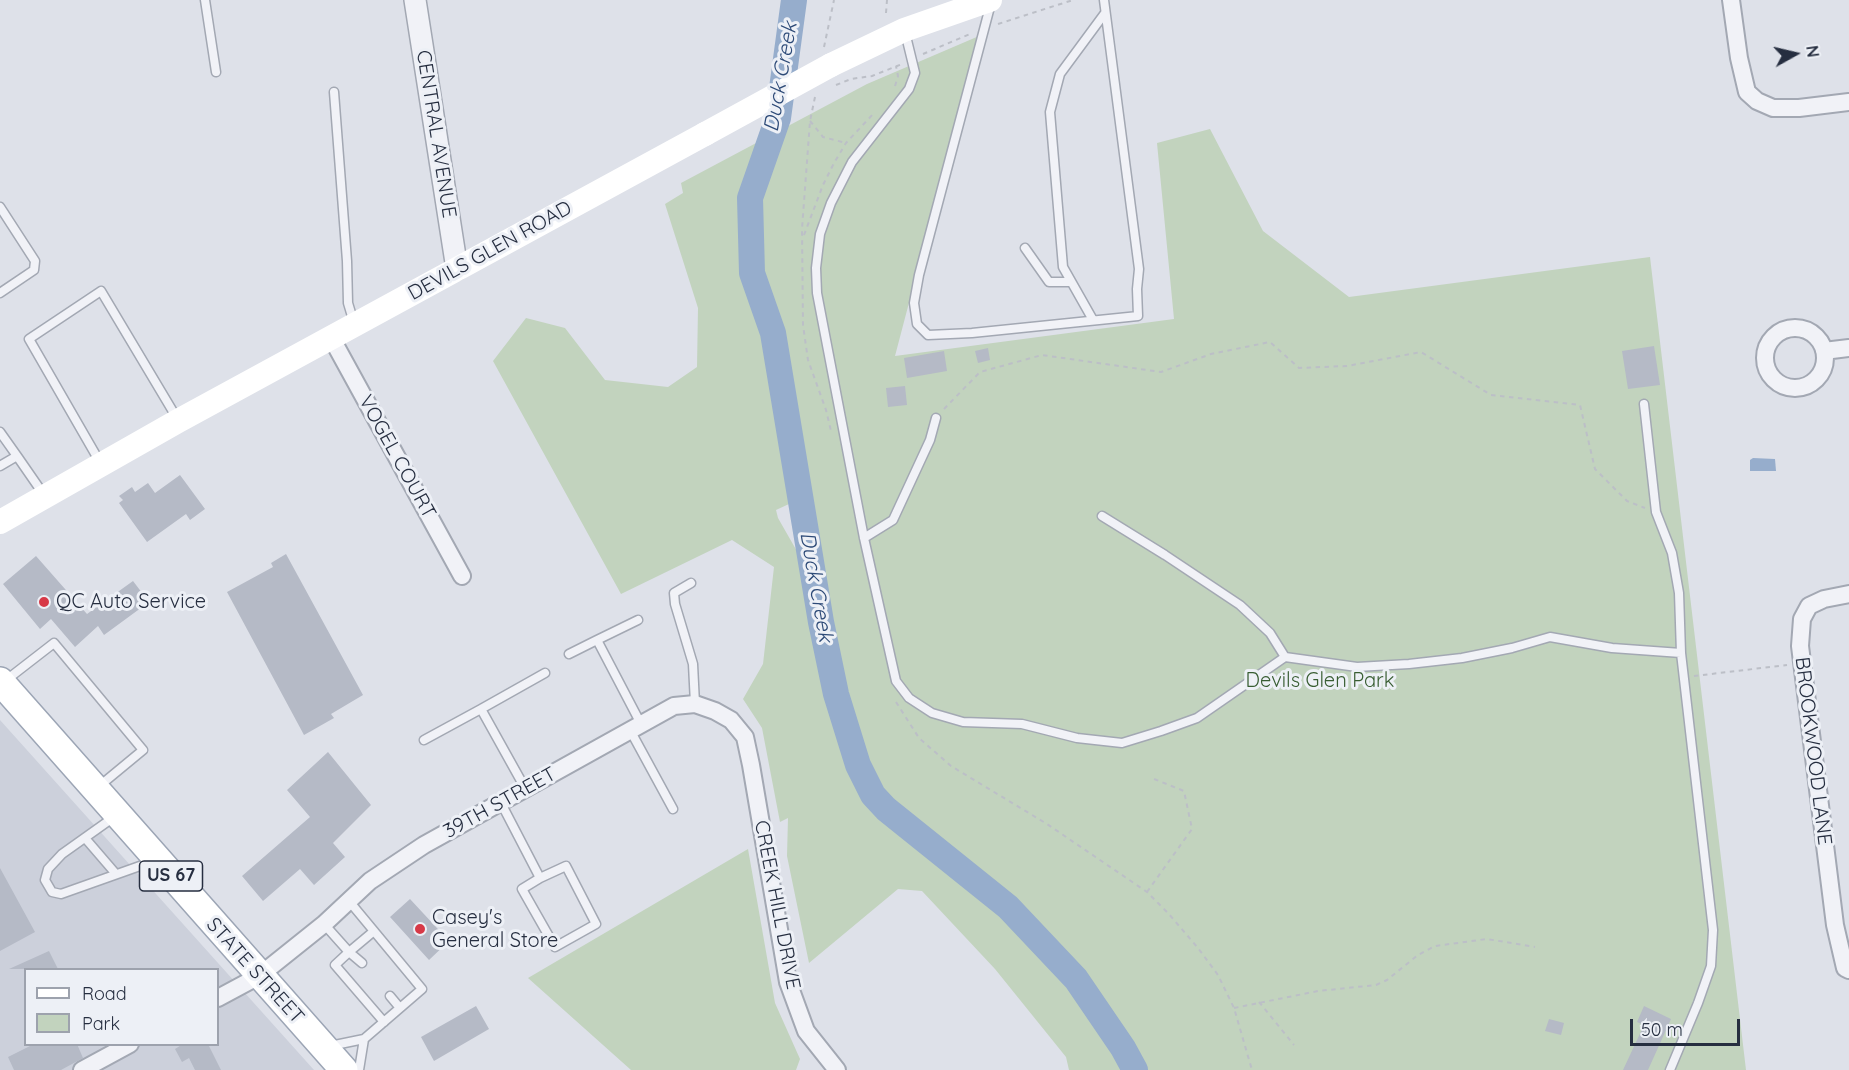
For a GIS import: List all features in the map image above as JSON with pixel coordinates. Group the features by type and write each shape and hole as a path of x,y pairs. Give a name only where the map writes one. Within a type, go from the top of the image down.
{"main road":[{"name":"DEVILS GLEN ROAD","path":"2,517 705,134 904,30 982,1"},
{"name":"STATE STREET","path":"1,682 344,1070"}],"street":[{"name":"CENTRAL AVENUE","path":"415,0 457,269"},
{"path":"1731,0 1739,58 1747,92 1757,101 1773,108 1797,108 1849,102"},
{"name":"VOGEL COURT","path":"332,339 462,576"},
{"path":"1824,351 1849,348"},
{"name":"BROOKWOOD LANE","path":"1849,594 1824,599 1809,606 1802,619 1800,646 1838,939 1845,968 1849,970"},
{"name":"39TH STREET","path":"219,997 259,976 324,924 370,881 424,845 674,706 696,705"},
{"name":"CREEK HILL DRIVE","path":"696,705 715,711 731,720 745,737 788,982 806,1031 837,1070"},
{"path":"82,1070 126,1046"}],"lane":[{"path":"206,0 216,72"},
{"path":"982,1 985,28 919,275 914,303 917,324 928,335 972,333 1138,315 1139,269 1104,0"},
{"path":"1093,320 1063,267 1050,112 1060,74 1105,13"},
{"path":"904,30 915,73 909,89 852,162 831,203 820,234 816,268 817,293 864,538 896,681 909,698 932,713 963,722 1022,724 1077,738 1122,743 1197,718 1285,657 1357,667 1409,664 1462,658 1512,648 1550,637 1612,648 1681,653"},
{"path":"334,92 348,303 355,326"},
{"path":"0,207 35,261 34,270 0,293"},
{"path":"1025,248 1049,282 1071,282"},
{"path":"101,465 29,339 101,291 178,421"},
{"path":"1644,404 1656,512 1672,554 1679,593 1681,653 1713,930 1711,966 1702,994 1670,1070"},
{"path":"864,538 893,519 930,440 936,418"},
{"path":"0,432 44,496"},
{"path":"0,466 17,456"},
{"path":"1102,516 1240,605 1270,633 1285,657"},
{"path":"691,583 674,593 675,604 693,664 696,705"},
{"path":"569,654 638,620"},
{"path":"597,640 673,809"},
{"path":"1,682 54,643 143,750 95,790"},
{"path":"424,740 545,673"},
{"path":"481,709 525,788"},
{"path":"501,803 540,878"},
{"path":"117,815 62,854 48,869 45,880 52,892 61,894 157,860"},
{"path":"85,838 116,874"},
{"path":"566,866 596,924 555,947 522,889 540,878 566,866"},
{"path":"324,1047 364,1039 422,989 349,901"},
{"path":"324,924 362,963"},
{"path":"374,931 335,966 384,1022"},
{"path":"390,996 400,1008"},
{"path":"359,1070 364,1039"}],"path":[{"path":"834,0 827,70 851,79 872,76 985,28 1073,0"},
{"path":"886,13 887,0"},
{"path":"816,89 810,121 802,229 803,325 807,360 826,410 831,432"},
{"path":"810,121 823,137 846,143"},
{"path":"936,418 980,372 1042,355 1161,372 1211,354 1270,342 1299,368 1347,366 1421,352 1491,395 1580,405 1595,469 1627,501 1656,512"},
{"path":"1684,678 1802,663"},
{"path":"895,700 919,738 951,766 1047,824 1147,892 1198,948 1218,975 1234,1008 1252,1070"},
{"path":"1147,892 1192,830 1184,791 1154,780"},
{"path":"1234,1008 1318,990 1376,985 1387,980 1418,955 1435,946 1487,939 1535,947"},
{"path":"1259,1002 1294,1045"}],"shaded area":[{"path":"0,720 314,1070 0,1070"}],"green space":[{"name":"Devils Glen Park","path":"979,36 895,356 1174,319 1157,143 1210,129 1263,231 1349,297 1650,257 1746,1070 1069,1070 1066,1057 995,969 922,891 898,889 809,963 787,856 788,818 780,822 762,728 743,699 763,664 774,567 732,540 621,594 493,361 526,318 565,328 605,380 668,387 697,367 698,308 665,204 683,193 681,183 867,84","holes":["789,504 813,578 807,590 798,553 778,518 776,510"]},
{"path":"748,849 775,1003 800,1059 796,1070 631,1070 528,978"}],"water":[{"path":"1753,458 1775,459 1776,471 1750,471 1750,460"}],"building":[{"path":"1654,346 1660,385 1628,389 1622,351"},
{"path":"988,348 990,360 978,363 975,351"},
{"path":"944,351 947,371 907,378 904,358"},
{"path":"905,386 907,405 888,407 886,388"},
{"path":"180,475 205,509 190,520 186,514 147,542 119,503 123,500 119,496 132,487 135,492 148,483 155,493"},
{"path":"286,554 363,695 331,714 334,718 304,735 227,592 273,567 271,563"},
{"name":"QC Auto Service","path":"36,556 87,614 133,581 149,602 104,635 98,626 75,647 51,619 40,629 3,584"},
{"path":"328,752 371,805 333,843 345,857 314,885 300,869 263,901 242,876 310,817 287,790"},
{"path":"0,868 35,932 0,951"},
{"name":"Casey's General Store","path":"410,899 449,941 429,960 390,917"},
{"path":"49,951 58,968 24,968 9,969"},
{"path":"476,1006 489,1029 434,1061 421,1037"},
{"path":"1644,1006 1671,1019 1648,1070 1623,1070 1644,1025 1637,1022"},
{"path":"1549,1019 1564,1023 1561,1035 1545,1031"},
{"path":"30,1046 78,1046 83,1058 61,1070 14,1070 8,1057"},
{"path":"180,1046 209,1046 221,1070 195,1070 189,1058 182,1062 175,1049"}],"waterway":[{"name":"Duck Creek","path":"794,0 778,118 750,198 752,273 773,333 821,622 836,694 858,765 873,795 886,809 1008,907 1076,979 1123,1048 1135,1070"}],"place":[{"name":"QC Auto Service","path":"44,602"},
{"name":"Casey's General Store","path":"420,929"}]}
